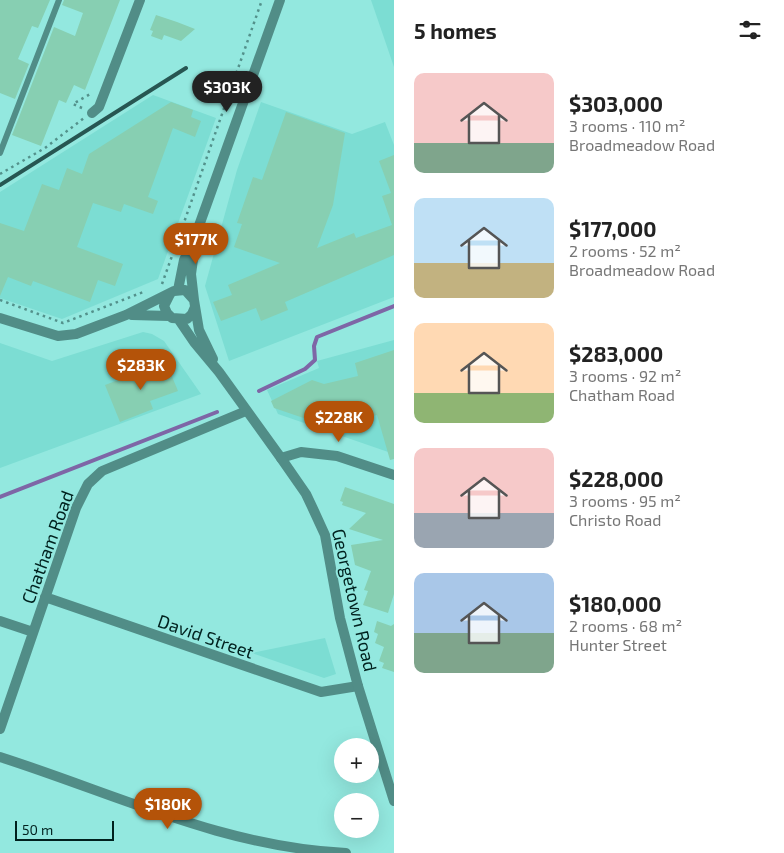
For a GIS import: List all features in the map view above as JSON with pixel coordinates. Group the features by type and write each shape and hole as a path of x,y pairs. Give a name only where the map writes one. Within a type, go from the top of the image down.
{"street":[{"path":"92,112 99,107 140,0"},
{"path":"174,318 165,310 165,303 174,292 184,260 196,234 280,0"},
{"name":"Georgetown Road","path":"196,234 190,274 199,330 219,372"},
{"path":"0,318 58,336 76,334 126,315 174,292 188,292 195,304 190,317 126,315"},
{"name":"Georgetown Road","path":"174,318 219,372 306,494 324,535 340,618 358,686 394,800"},
{"name":"Chatham Road","path":"0,730 76,508 88,484 102,472 246,411"},
{"path":"281,458 301,452 337,456 394,475"},
{"name":"David Street","path":"45,597 321,692 358,686"},
{"path":"0,621 33,632"},
{"path":"0,758 205,828 258,843 346,853"}],"lane":[{"path":"0,153 59,0"}],"path":[{"path":"155,287 162,284 262,0"},
{"path":"0,174 45,148 92,112"},
{"path":"0,300 63,323 147,290"}],"shaded area":[{"path":"371,0 394,0 394,67"},
{"path":"153,95 216,118 158,279 62,319 0,298 0,192"},
{"path":"261,102 352,134 385,122 394,145 394,297 229,361 205,286 237,170"},
{"path":"143,332 152,334 164,341 201,394 0,468 0,343 52,361"},
{"path":"394,340 394,454 278,414 267,390 319,368 317,361"},
{"path":"325,638 336,674 324,678 252,653"}],"building":[{"path":"0,0 50,0 38,28 32,26 18,59 29,64 15,99 0,93"},
{"path":"64,0 120,0 85,90 74,85 66,103 59,100 41,146 12,135 54,27 75,36 83,13 62,5"},
{"path":"156,15 195,29 181,41 164,35 162,40 151,36 153,31 150,30"},
{"path":"171,102 193,110 191,117 201,121 195,137 173,128 148,197 158,201 153,214 124,204 121,212 93,203 77,247 123,264 115,286 98,280 90,302 33,281 31,286 8,277 0,296 0,223 24,231 42,184 59,190 67,168 82,174 89,154"},
{"path":"286,112 345,133 333,205 317,248 354,233 356,238 392,225 382,196 391,193 379,161 394,155 394,255 285,302 288,310 261,321 256,308 221,321 213,302 232,295 228,285 280,263 234,247 242,224 237,223 253,177 262,180"},
{"path":"394,350 394,459 390,460 377,415 330,427 274,408 271,401 312,380 324,384 358,376 355,363"},
{"path":"166,362 178,391 150,401 153,409 120,422 105,385"},
{"path":"345,487 394,504 394,594 388,613 363,605 368,591 364,590 371,571 355,565 351,545 383,540 349,529 366,513 342,505 343,502 340,501"},
{"path":"377,621 391,626 394,624 394,672 382,668 384,663 379,661 384,647 375,643 378,634 374,632"}],"waterway":[{"path":"259,391 305,369 315,360 314,346 317,337 394,306"},
{"path":"0,497 217,412"}],"railway":[{"path":"0,185 186,68"}]}
